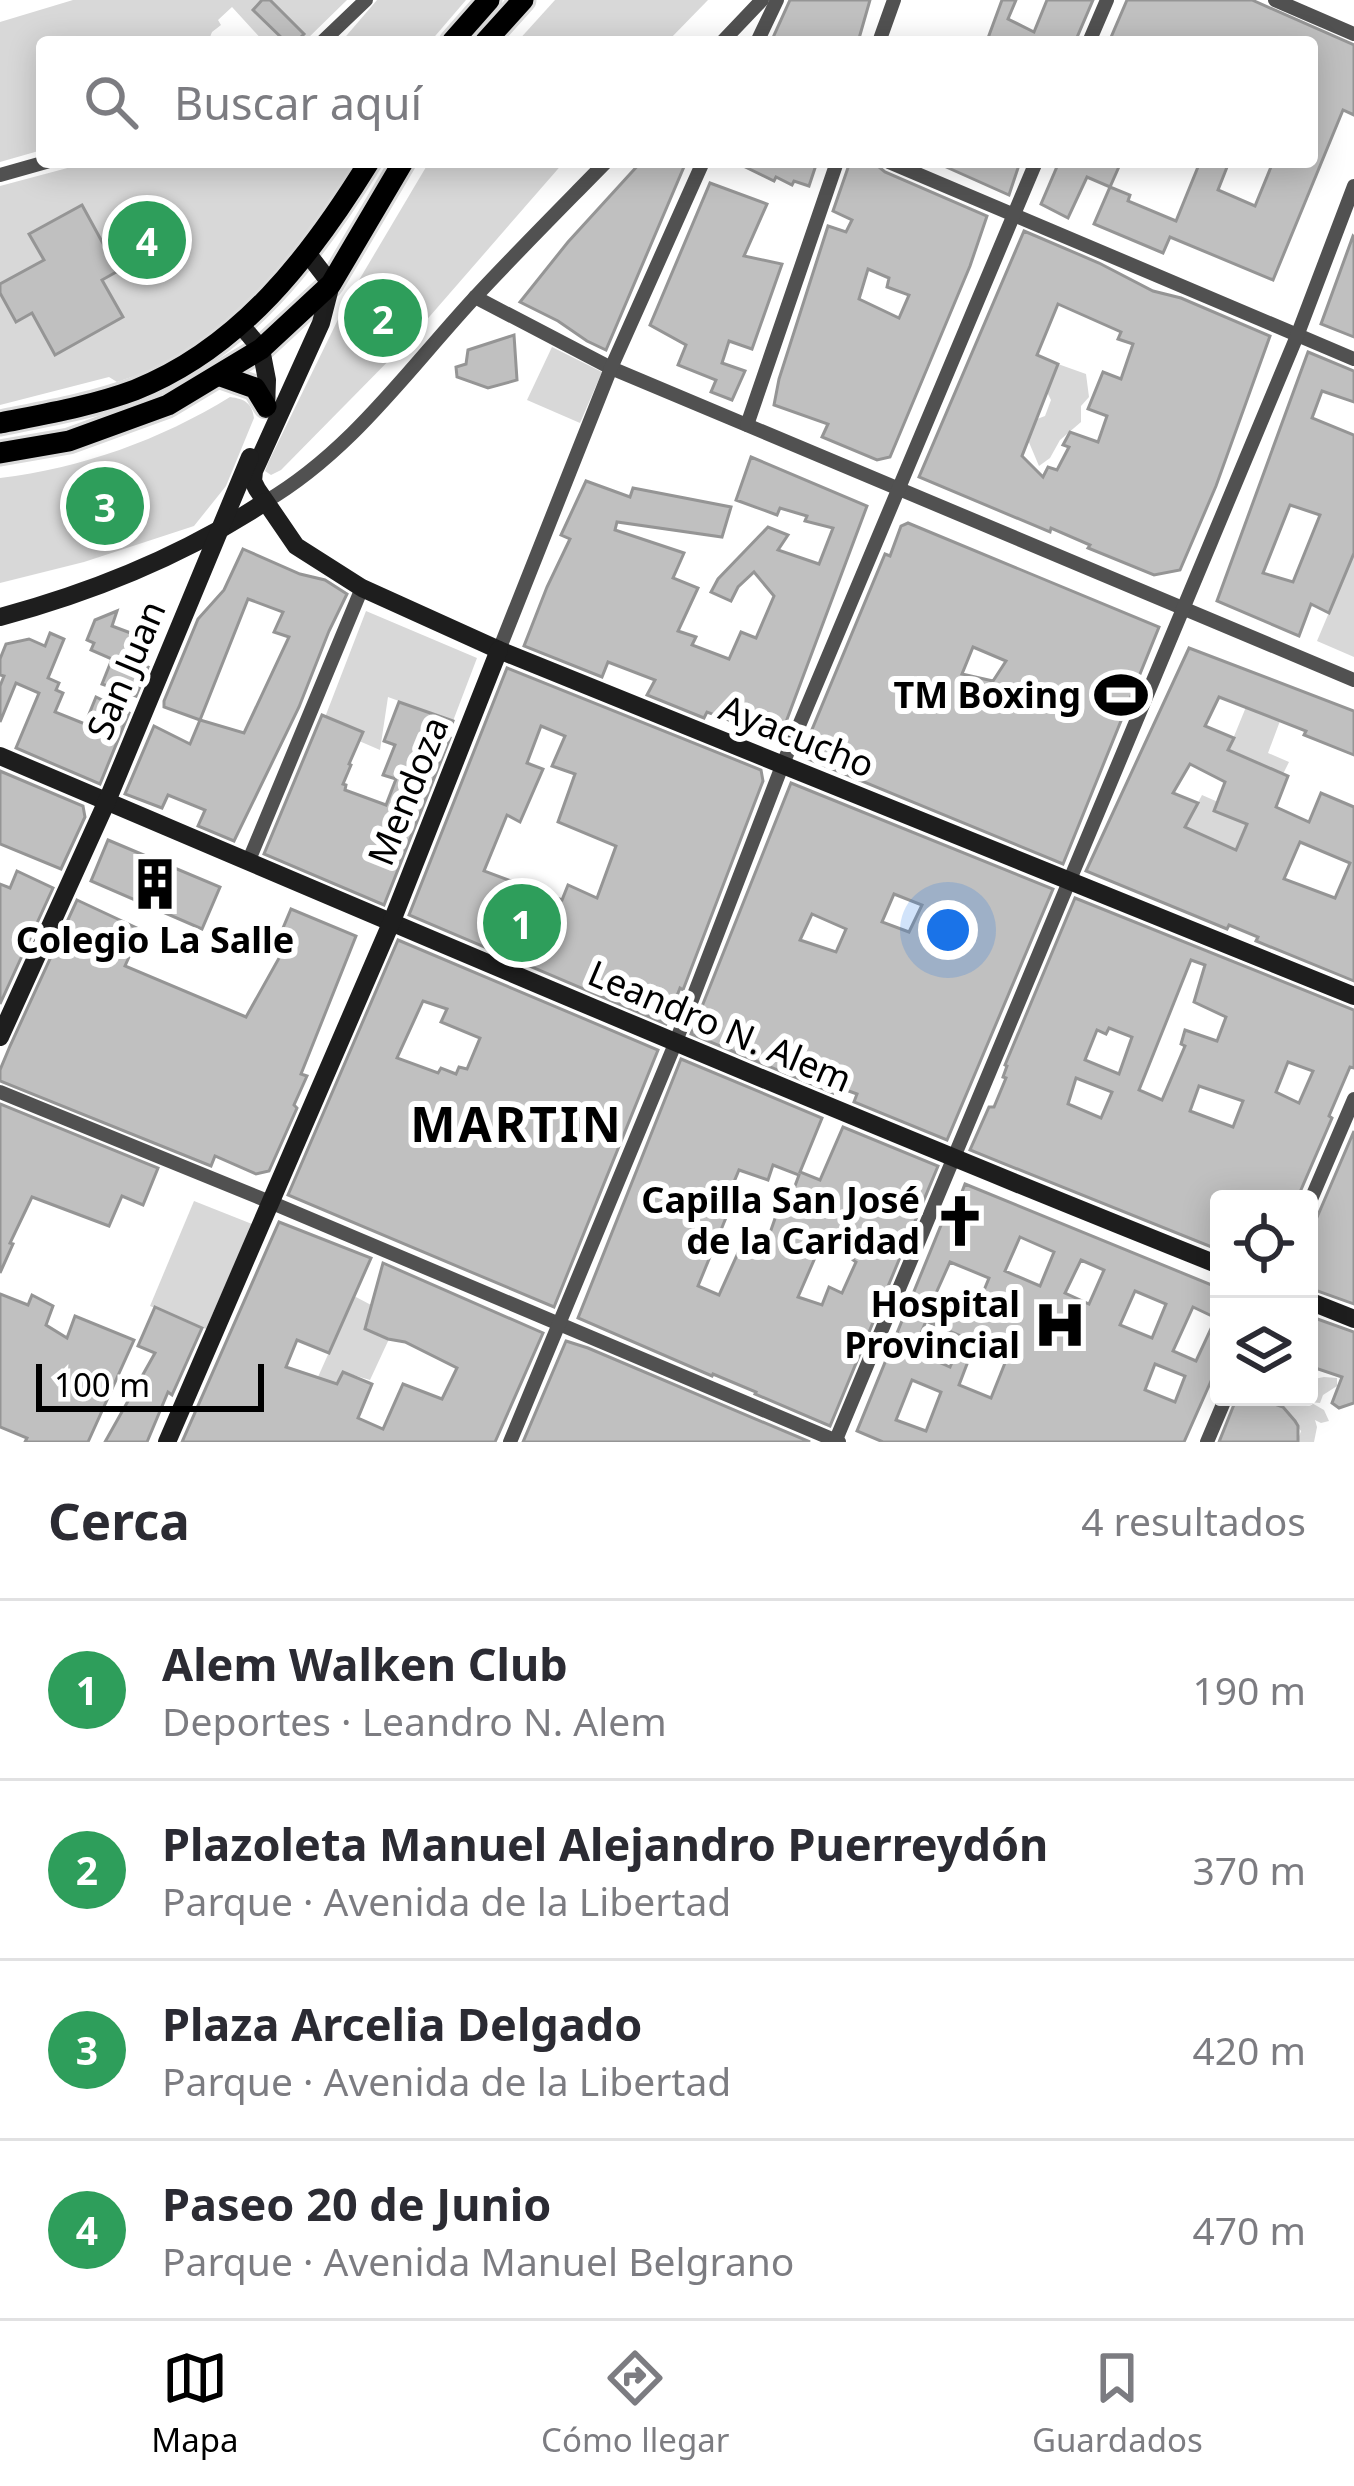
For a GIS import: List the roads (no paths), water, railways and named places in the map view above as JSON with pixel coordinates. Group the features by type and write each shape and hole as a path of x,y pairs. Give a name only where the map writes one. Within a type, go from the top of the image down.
{"main road":[{"path":"457,36 488,0"},
{"path":"490,36 523,0"},
{"path":"0,424 135,389 177,369 241,326 331,225 366,168"},
{"path":"0,453 107,430 168,405 261,349 331,284 399,168"},
{"path":"308,254 331,284"},
{"name":"Ayacucho","path":"331,284 321,323 254,471 265,502 296,546 362,588 499,650 1354,996"},
{"path":"241,326 261,349"},
{"name":"San Juan","path":"0,1037 106,801 266,422 267,380 261,349"},
{"path":"177,369 190,393"},
{"path":"221,376 255,388 266,406"},
{"path":"0,617 121,577 220,531 265,502"},
{"name":"Mendoza","path":"167,1442 392,921 499,650"},
{"name":"Leandro N. Alem","path":"0,756 675,1044 1210,1261"},
{"path":"1318,1305 1354,1319"}],"street":[{"path":"328,36 366,0"},
{"path":"728,36 762,0"},
{"path":"760,36 777,0"},
{"path":"881,36 894,0"},
{"path":"1092,36 1107,0"},
{"path":"1275,0 1354,34"},
{"path":"0,175 36,165"},
{"path":"265,502 300,481 380,408 475,297 600,168"},
{"name":"Mendoza","path":"499,650 611,368 700,168"},
{"path":"747,425 835,168"},
{"path":"903,168 1354,359"},
{"path":"510,1442 675,1044 782,766 1033,168"},
{"path":"0,1092 837,1442 1297,336 1354,186"},
{"path":"475,297 611,368 1354,680"},
{"path":"249,860 362,588"},
{"path":"1315,1190 1354,1099"},
{"path":"1207,1442 1222,1406"}],"place":[{"name":"Paseo 20 de Junio","path":"147,240"},
{"name":"Plazoleta Manuel Alejandro Puerreydón","path":"383,318"},
{"name":"Plaza Arcelia Delgado","path":"105,506"},
{"name":"TM Boxing","path":"1121,695"},
{"name":"Colegio La Salle","path":"155,884"},
{"name":"Alem Walken Club","path":"522,923"},
{"name":"Capilla San José de la Caridad","path":"960,1221"},
{"name":"Hospital Provincial","path":"1060,1325"}],"district":[{"name":"MARTIN","path":"517,1125"}]}
